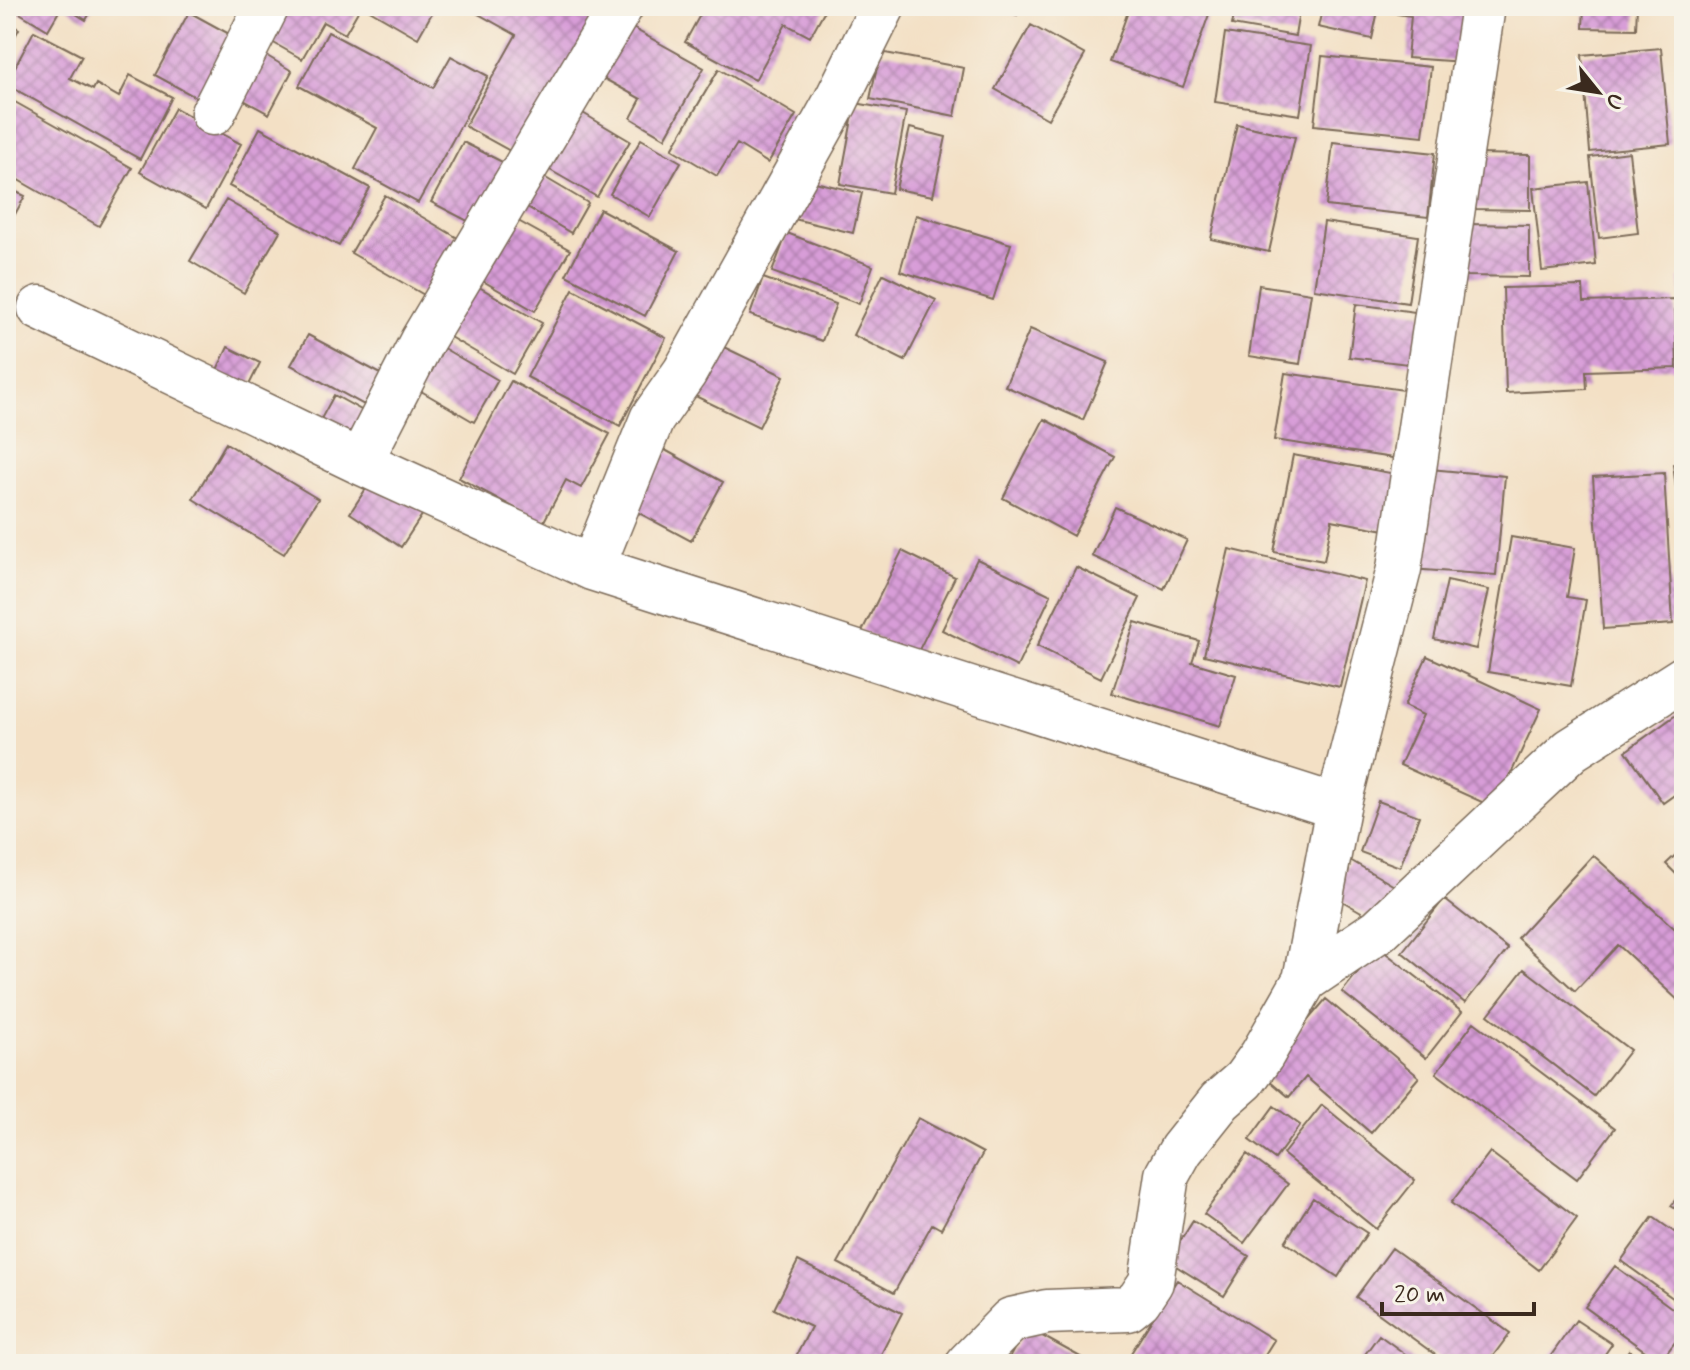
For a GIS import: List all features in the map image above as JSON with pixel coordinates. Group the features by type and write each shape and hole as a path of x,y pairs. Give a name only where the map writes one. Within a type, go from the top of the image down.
{"street":[{"path":"213,113 267,6"},
{"path":"360,462 422,341 621,6"},
{"path":"592,568 652,419 685,372 745,265 835,103 883,6"},
{"path":"968,1364 1011,1320 1047,1312 1128,1309 1139,1300 1151,1282 1167,1175 1181,1150 1220,1101 1244,1080 1262,1055 1305,980 1338,807 1399,569 1483,6"},
{"path":"40,308 360,462 592,568 1338,807"},
{"path":"1305,980 1379,930 1571,750 1684,678"}],"building":[{"path":"8,6 62,6 48,30"},
{"path":"63,6 94,6 86,20"},
{"path":"281,6 361,6 345,34 323,22 302,59 263,37"},
{"path":"370,6 436,6 418,38 368,9"},
{"path":"464,6 605,6 521,157 465,126 516,35"},
{"path":"705,6 827,6 810,37 786,24 755,80 685,42"},
{"path":"991,6 1020,6 1017,15"},
{"path":"1130,6 1212,6 1183,87 1110,62"},
{"path":"1236,6 1300,6 1295,36 1232,25"},
{"path":"1323,6 1379,6 1372,39 1318,27"},
{"path":"1398,6 1468,6 1463,62 1407,58 1411,16 1397,14"},
{"path":"1584,6 1637,6 1636,29 1583,28"},
{"path":"189,12 242,41 208,104 155,75"},
{"path":"620,21 704,68 665,138 631,118 641,99 592,72"},
{"path":"6,22 19,29 6,53"},
{"path":"1031,25 1085,55 1048,119 995,89"},
{"path":"34,31 82,56 70,78 93,90 96,84 119,97 130,75 172,97 140,159 6,84"},
{"path":"328,32 433,88 451,56 488,76 418,203 355,169 377,128 299,86"},
{"path":"1225,33 1311,46 1300,115 1215,102"},
{"path":"254,48 292,71 269,114 229,92"},
{"path":"1661,48 1670,144 1590,152 1582,55"},
{"path":"880,52 964,68 955,116 870,99"},
{"path":"1322,56 1431,67 1423,136 1314,125"},
{"path":"719,69 796,115 768,163 737,144 717,176 672,149"},
{"path":"6,97 132,168 99,226 6,173"},
{"path":"855,103 906,112 891,193 840,184"},
{"path":"175,108 241,144 206,209 140,172"},
{"path":"576,109 630,141 597,197 543,166"},
{"path":"1237,124 1295,137 1269,252 1211,239"},
{"path":"260,128 370,188 339,246 229,186"},
{"path":"910,128 946,137 933,196 896,189"},
{"path":"641,139 681,162 650,217 610,194"},
{"path":"463,142 516,169 483,229 431,202"},
{"path":"1333,142 1435,153 1428,217 1326,206"},
{"path":"1629,152 1638,233 1599,238 1590,157"},
{"path":"1475,154 1530,155 1530,210 1474,209"},
{"path":"539,174 588,203 571,233 522,204"},
{"path":"802,179 862,193 853,233 794,219"},
{"path":"1588,182 1596,265 1542,271 1533,188"},
{"path":"6,187 25,196 8,227 6,226"},
{"path":"385,195 473,247 440,304 351,253"},
{"path":"226,200 280,231 244,293 190,261"},
{"path":"600,209 679,251 645,316 566,275"},
{"path":"916,215 1011,244 993,300 900,271"},
{"path":"511,217 570,250 535,311 476,277"},
{"path":"1324,222 1418,236 1408,303 1314,289"},
{"path":"1466,224 1529,225 1529,277 1465,276"},
{"path":"787,233 873,266 859,304 772,272"},
{"path":"883,274 936,300 905,361 853,335"},
{"path":"1684,277 1684,305 1682,305 1679,278"},
{"path":"763,278 836,304 822,341 750,315"},
{"path":"472,283 542,323 513,374 443,333"},
{"path":"1259,285 1311,293 1300,364 1249,356"},
{"path":"1583,286 1584,302 1675,299 1677,368 1586,371 1587,389 1506,393 1503,288"},
{"path":"573,289 666,338 620,426 527,377"},
{"path":"1356,304 1423,313 1416,365 1349,357"},
{"path":"1030,329 1108,362 1083,420 1005,386"},
{"path":"308,335 381,374 364,405 291,365"},
{"path":"709,340 784,376 759,427 685,391"},
{"path":"433,342 498,380 474,422 409,384"},
{"path":"228,347 260,363 244,395 212,380"},
{"path":"1285,373 1404,390 1393,458 1274,440"},
{"path":"511,381 610,434 581,488 566,480 543,523 459,478"},
{"path":"334,395 370,415 353,448 316,428"},
{"path":"1044,419 1115,457 1073,536 1003,498"},
{"path":"226,443 318,499 284,554 193,499"},
{"path":"656,445 723,482 691,541 624,505"},
{"path":"1293,455 1401,475 1390,531 1332,520 1324,561 1274,552"},
{"path":"1684,462 1684,535 1682,535 1673,464"},
{"path":"1419,468 1505,476 1496,575 1410,569"},
{"path":"1664,473 1673,624 1603,629 1593,477"},
{"path":"375,475 426,509 401,547 350,513"},
{"path":"1115,507 1187,540 1164,589 1092,556"},
{"path":"1511,537 1575,548 1567,597 1586,600 1571,686 1488,672"},
{"path":"1229,549 1365,581 1340,687 1204,655"},
{"path":"902,551 955,577 915,658 862,631"},
{"path":"977,559 1051,595 1017,667 942,630"},
{"path":"1076,567 1140,598 1101,678 1037,646"},
{"path":"1447,581 1489,590 1476,649 1434,639"},
{"path":"1135,622 1199,641 1192,662 1236,675 1220,726 1112,693"},
{"path":"1427,656 1541,709 1495,808 1400,765 1423,715 1404,706"},
{"path":"1676,715 1684,727 1684,788 1663,803 1626,751"},
{"path":"1378,801 1419,816 1400,867 1360,852"},
{"path":"1684,847 1684,882 1666,864"},
{"path":"1593,855 1684,937 1684,997 1680,1002 1618,945 1575,991 1517,938"},
{"path":"1350,860 1396,887 1377,921 1330,894"},
{"path":"1444,899 1508,949 1465,1003 1402,952"},
{"path":"1378,947 1462,1012 1426,1058 1342,992"},
{"path":"1524,969 1630,1050 1594,1096 1488,1015"},
{"path":"1326,999 1419,1077 1371,1133 1306,1077 1289,1097 1262,1074"},
{"path":"1474,1022 1615,1128 1577,1179 1436,1073"},
{"path":"1322,1105 1415,1180 1376,1229 1283,1154"},
{"path":"1274,1106 1300,1125 1275,1159 1249,1140"},
{"path":"918,1118 983,1153 941,1229 932,1224 894,1293 838,1263"},
{"path":"1490,1152 1577,1218 1539,1270 1451,1203"},
{"path":"1247,1154 1288,1184 1244,1243 1204,1214"},
{"path":"1684,1187 1684,1214 1671,1206"},
{"path":"1313,1198 1367,1233 1338,1277 1285,1242"},
{"path":"1653,1217 1684,1239 1684,1306 1621,1261"},
{"path":"1193,1221 1249,1256 1224,1296 1168,1261"},
{"path":"1392,1248 1510,1333 1487,1364 1448,1364 1356,1297"},
{"path":"798,1261 902,1313 876,1364 792,1364 811,1327 774,1309"},
{"path":"1615,1266 1684,1317 1684,1330 1660,1362 1585,1307"},
{"path":"1177,1280 1274,1340 1259,1364 1131,1364 1126,1361"},
{"path":"1576,1320 1612,1344 1598,1364 1545,1364"},
{"path":"1026,1327 1093,1364 1006,1364"},
{"path":"1379,1335 1419,1364 1358,1364"},
{"path":"1629,1350 1648,1364 1619,1364"},
{"path":"728,1356 742,1364 724,1364"}]}
